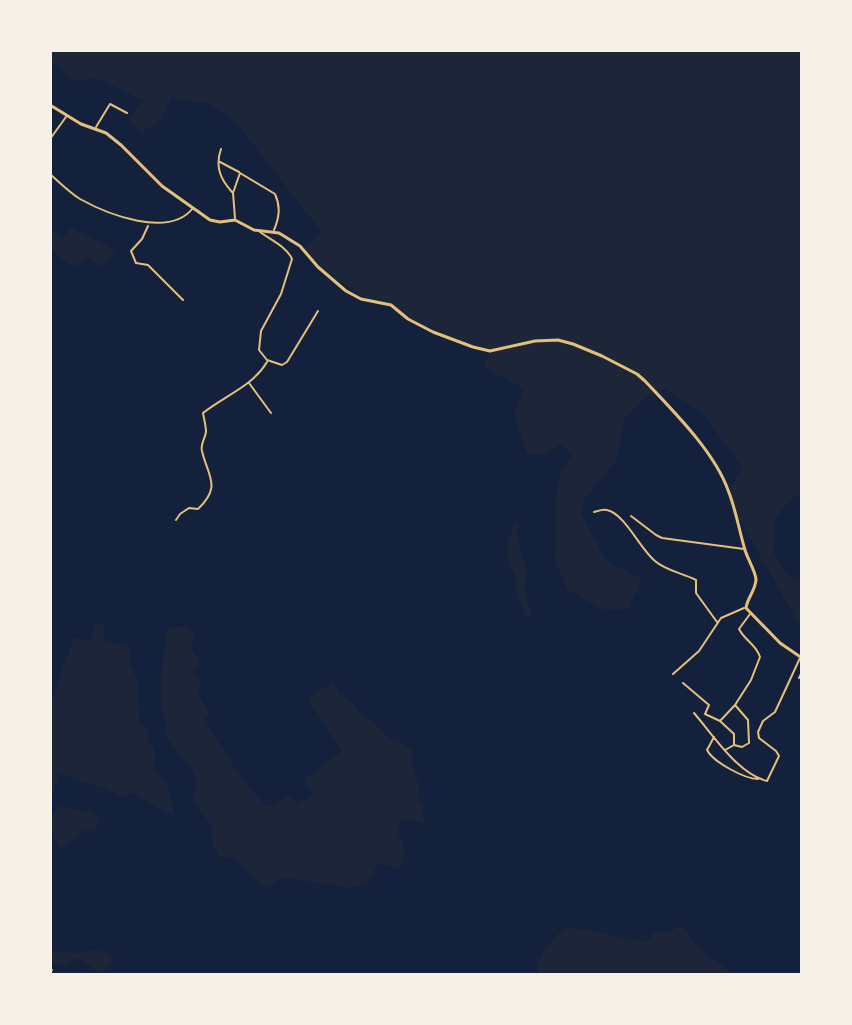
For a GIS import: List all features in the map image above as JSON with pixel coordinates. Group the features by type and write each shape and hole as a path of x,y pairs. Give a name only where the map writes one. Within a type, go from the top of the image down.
{"street":[{"path":"96,128 110,104 127,113"},
{"path":"50,105 81,124 96,128 121,145 162,186 210,220 235,220 259,231 290,254 292,259 281,294 261,331 259,350 267,360 282,365 287,362 318,311"},
{"path":"50,139 67,116"},
{"path":"221,149 218,161 223,182 233,193"},
{"path":"218,161 275,194 279,215 273,231"},
{"path":"235,220 233,193 240,173"},
{"path":"50,174 76,197 99,209 140,222 179,219 187,216 194,207"},
{"path":"149,223 131,254 136,263 148,265 183,300"},
{"path":"259,231 273,231 300,246 318,267 346,291 361,299 391,305 408,319 433,332 490,351 535,341 558,340 588,350 645,381 694,436 727,487 756,577 746,608 780,643 801,658 775,712 763,721 758,732 759,738 779,756 769,780 759,779 724,750 694,713"},
{"path":"176,520 189,508 198,509 212,492 211,477 201,448 206,433 203,413 248,382 267,360"},
{"path":"248,382 271,413"},
{"path":"594,512 604,509 612,512 657,563 696,580 696,593 717,622"},
{"path":"631,516 662,538 745,549"},
{"path":"673,674 699,651 721,618 746,608"},
{"path":"720,721 751,680 760,657 757,648 739,629 750,614"},
{"path":"799,678 802,672"},
{"path":"683,683 709,705 705,714 720,721 734,734 734,745"},
{"path":"724,750 749,743 748,720 735,705"},
{"path":"714,737 707,750 709,756 751,779 759,779"},
{"path":"88,975 98,975"}],"shaded area":[{"path":"50,50 802,50 802,498 795,494 776,517 773,552 788,576 802,581 802,629 727,493 743,468 702,412 665,389 643,398 625,418 616,461 585,498 581,513 606,561 642,579 628,609 602,609 567,589 555,560 556,497 561,471 573,454 560,444 546,455 527,453 514,414 524,389 484,367 489,350 460,342 406,316 391,304 362,297 321,266 305,249 322,232 238,125 211,104 171,98 161,119 141,133 129,119 144,100 94,77 77,82 50,61"},
{"path":"50,228 63,240 71,228 115,250 102,267 89,258 74,267 50,247"},
{"path":"516,521 519,523 516,536 526,565 525,592 533,618 527,617 517,596 516,576 509,564 507,542"},
{"path":"96,623 108,624 104,634 106,641 129,648 130,666 137,679 139,723 148,728 149,741 155,752 153,766 167,783 174,811 171,814 131,793 123,798 105,788 59,774 50,797 50,705 74,637 90,641"},
{"path":"172,627 193,631 192,649 199,660 193,672 201,685 197,691 209,713 203,716 240,776 268,807 289,796 297,804 314,795 304,780 342,751 308,699 334,681 339,694 353,702 361,716 374,722 393,742 397,739 413,752 410,760 419,786 418,800 424,807 422,815 425,824 410,819 401,820 398,833 404,853 401,866 396,868 379,864 368,882 351,888 284,877 267,888 237,860 219,856 212,843 213,827 194,803 194,773 165,735 163,656 166,630"},
{"path":"59,806 98,816 98,824 91,836 91,831 86,830 60,849 50,827"},
{"path":"678,926 686,929 700,949 734,975 537,975 543,953 566,929 582,929 647,942 654,933 671,932"},
{"path":"95,949 114,958 101,975 80,958 64,965 50,962 50,951 78,953"}]}
